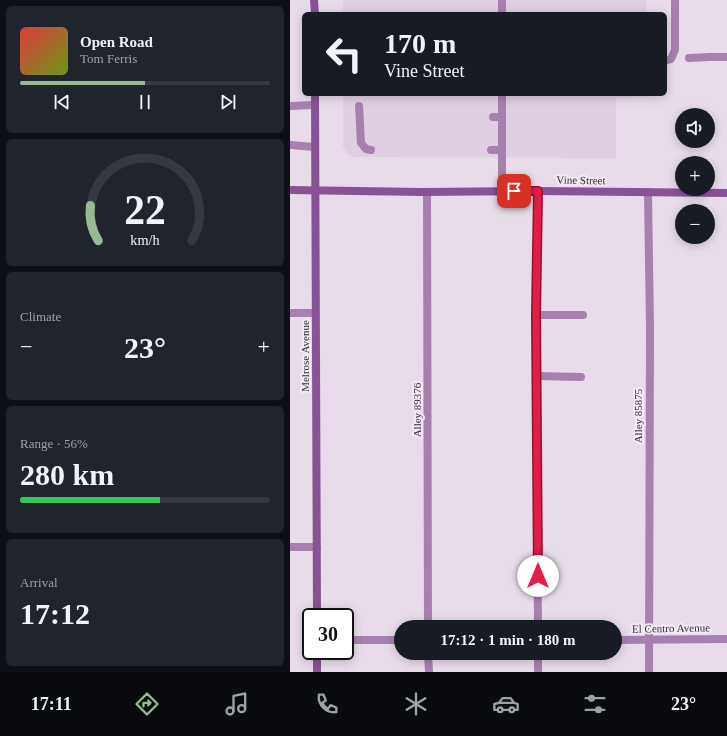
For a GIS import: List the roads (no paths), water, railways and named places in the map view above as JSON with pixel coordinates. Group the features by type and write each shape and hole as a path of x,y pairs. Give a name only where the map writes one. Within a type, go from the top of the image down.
{"main road":[{"path":"314,0 315,12"},
{"name":"Melrose Avenue","path":"316,96 317,608"},
{"name":"Vine Street","path":"290,190 727,193"},
{"path":"317,660 317,672"}],"street":[{"path":"667,60 671,59 675,50 675,0"},
{"path":"493,5 502,3"},
{"path":"689,58 727,57"},
{"path":"502,96 502,191"},
{"path":"290,106 316,104"},
{"path":"359,106 361,143 366,149 371,150"},
{"path":"493,117 502,117"},
{"path":"290,145 315,147"},
{"path":"491,150 502,150"},
{"path":"538,191 536,315 538,620"},
{"name":"Alley 89376","path":"428,192 428,620"},
{"name":"Alley 85875","path":"648,192 649,672"},
{"path":"290,313 316,313"},
{"path":"536,315 583,315"},
{"path":"537,376 581,377"},
{"path":"290,547 317,547"},
{"name":"El Centro Avenue","path":"622,640 727,639"},
{"path":"354,640 394,640"},
{"path":"428,660 428,672"},
{"path":"538,660 538,672"}]}
